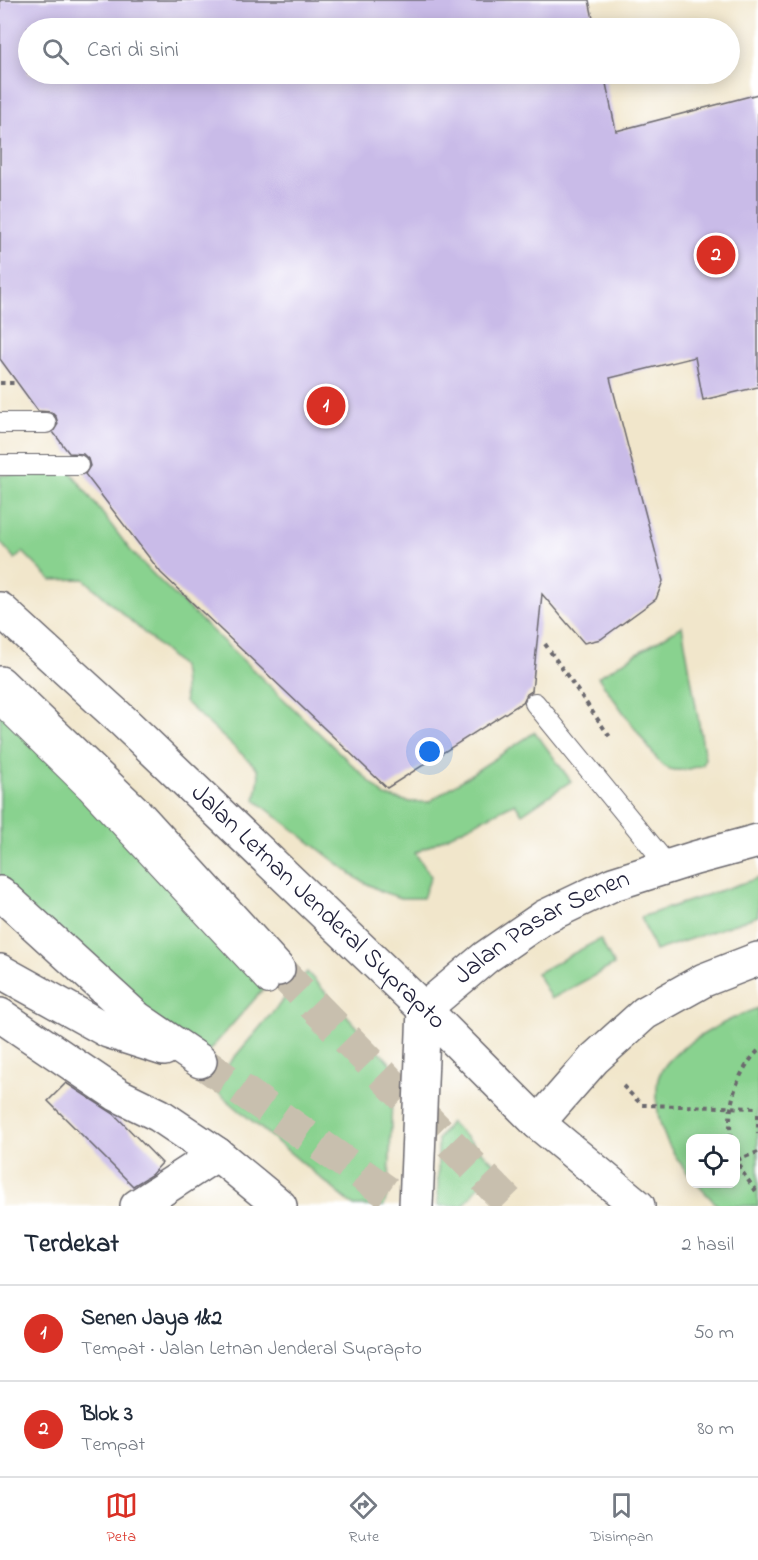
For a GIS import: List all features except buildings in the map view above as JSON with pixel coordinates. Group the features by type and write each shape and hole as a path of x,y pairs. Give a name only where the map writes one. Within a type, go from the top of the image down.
{"main road":[{"name":"Jalan Letnan Jenderal Suprapto","path":"0,609 124,722 424,1009 538,1123 638,1206"},
{"path":"0,683 135,812 273,976"},
{"name":"Jalan Pasar Senen","path":"424,1009 486,957 544,917 613,884 758,841"},
{"path":"0,893 137,1018 196,1066 108,1031 0,971"},
{"path":"538,1123 594,1059 645,1013 704,980 758,959"},
{"path":"416,1206 424,1009"},
{"path":"0,1015 118,1095 159,1115 218,1154 280,1206"},
{"path":"137,1206 218,1154"}],"lane":[{"path":"0,423 46,423"},
{"path":"0,465 78,465"},
{"path":"535,703 668,866"},
{"path":"0,705 273,976"},
{"path":"0,954 108,1031"}],"path":[{"path":"0,383 18,383"},
{"path":"545,644 615,744"},
{"path":"731,1134 730,1108 740,1077 757,1054"},
{"path":"620,1083 642,1105 758,1108"},
{"path":"758,1114 758,1134"},
{"path":"740,1157 758,1152"},
{"path":"740,1166 751,1187 758,1194"}],"green space":[{"path":"71,472 131,551 158,579 385,796 410,802 429,802 535,732 571,781 522,814 515,803 415,853 431,876 423,898 401,898 358,879 255,800 259,778 258,769 185,702 183,672 180,665 84,579 51,580 23,552 15,559 0,542 0,475"},
{"path":"682,626 705,758 703,765 674,770 659,762 598,677"},
{"path":"0,705 268,984 200,1061 0,891"},
{"path":"758,878 758,916 655,951 641,917"},
{"path":"600,939 614,965 551,999 537,973"},
{"path":"307,972 393,1066 389,1185 384,1206 354,1206 210,1086"},
{"path":"758,1008 758,1206 718,1206 701,1188 740,1188 740,1134 686,1134 686,1171 665,1138 658,1116 658,1081 663,1068 686,1046 732,1019"},
{"path":"450,1122 496,1165 463,1206 438,1206 438,1139"}],"tunnel":[{"path":"278,969 512,1206"},
{"path":"200,1061 407,1206"}],"place":[{"name":"Blok 3","path":"716,255"},
{"name":"Senen Jaya 1&2","path":"326,406"}]}
